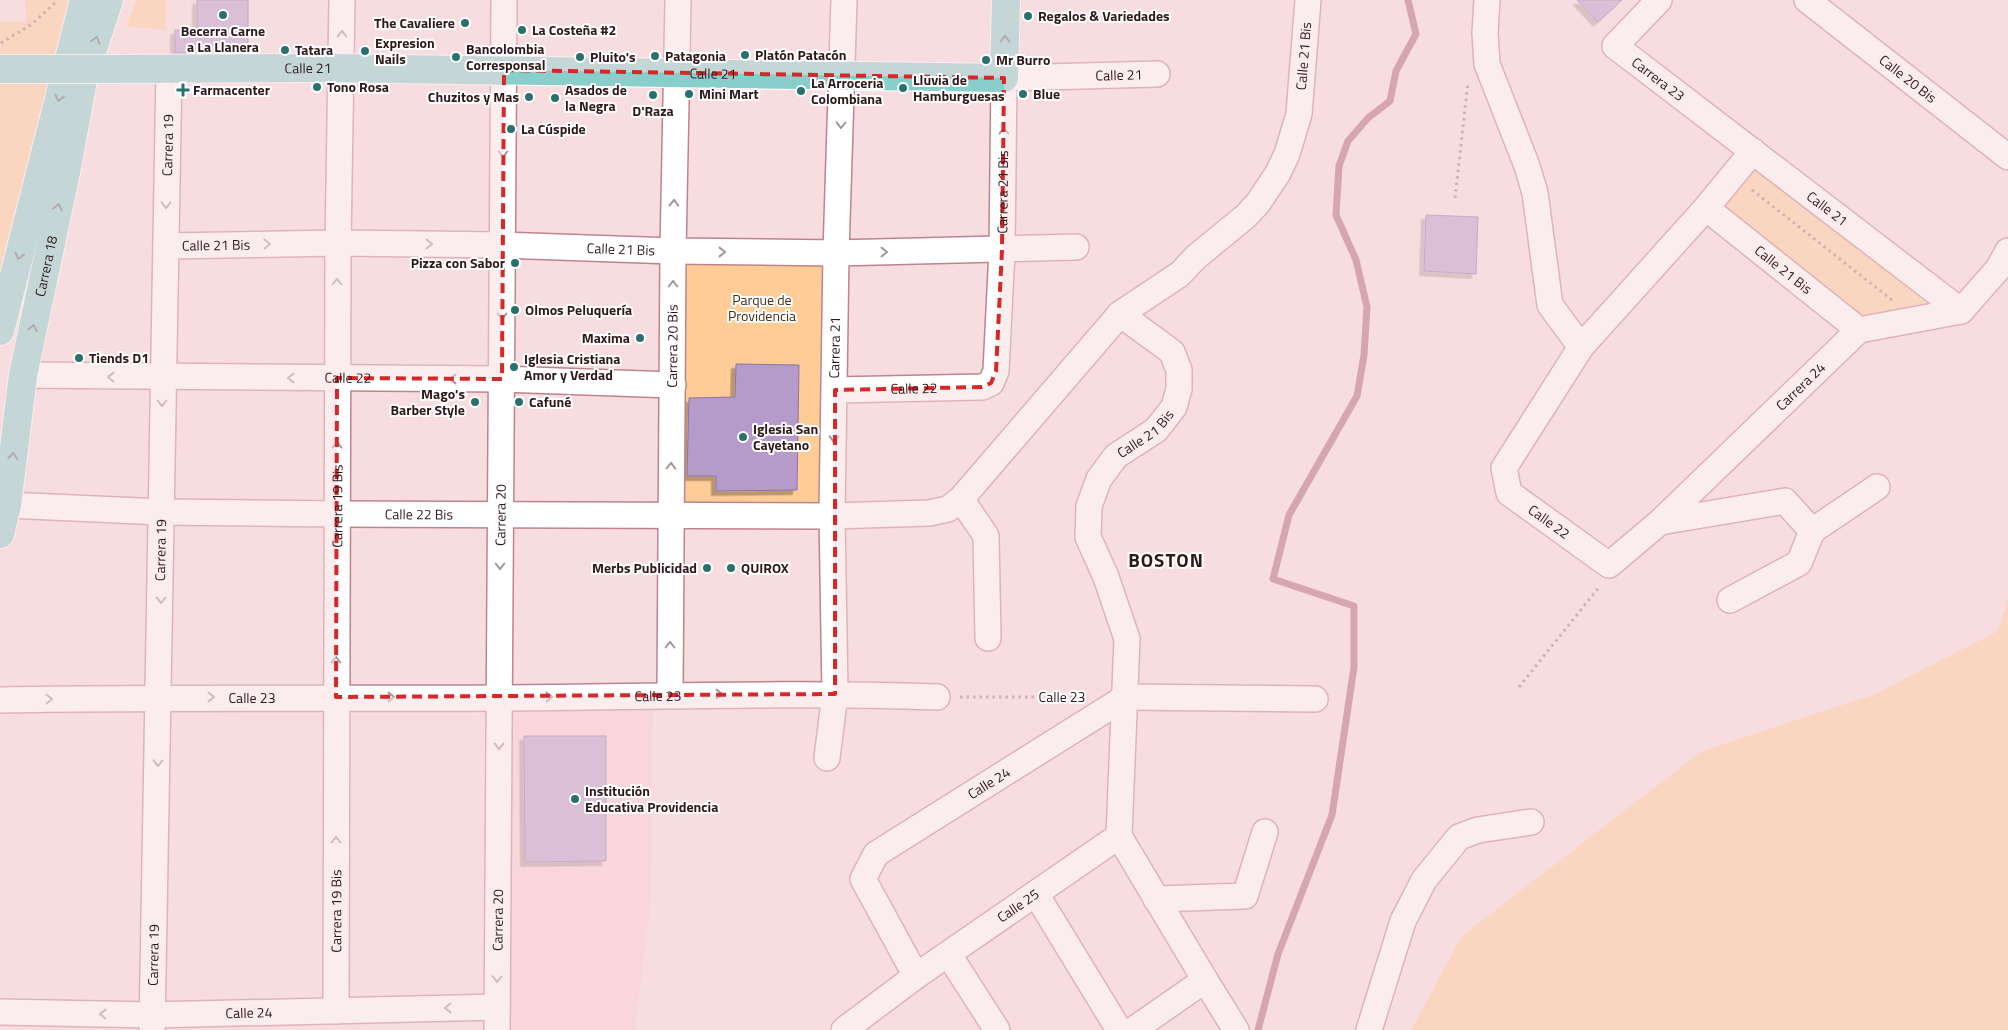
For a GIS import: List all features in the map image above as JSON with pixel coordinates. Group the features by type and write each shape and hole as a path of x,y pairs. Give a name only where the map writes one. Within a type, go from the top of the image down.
{"main road":[{"name":"Carrera 18","path":"0,330 84,0"},
{"name":"Carrera 18","path":"0,534 6,505 23,376 66,172 82,80 109,0"},
{"name":"Carrera 21 Bis","path":"1004,78 1006,0"},
{"name":"Calle 21","path":"0,69 504,70 1004,78"}],"street":[{"name":"Carrera 19 Bis","path":"336,1011 336,514 342,0"},
{"name":"Carrera 20","path":"497,1019 504,0"},
{"name":"Carrera 20 Bis","path":"670,694 673,251 678,0"},
{"name":"Carrera 21","path":"827,758 835,694 832,516 836,253 844,0"},
{"name":"Calle 21 Bis","path":"1119,836 1126,697 1126,639 1106,577 1088,537 1089,506 1099,478 1116,456 1156,430 1174,407 1179,389 1179,370 1172,352 1120,314 1180,274 1196,257 1246,216 1258,203 1278,173 1287,154 1299,114 1308,0"},
{"path":"1487,0 1484,32 1487,64 1528,166 1535,192 1550,305 1581,347 1706,208 1753,151"},
{"name":"Carrera 23","path":"1659,0 1614,46 1753,151"},
{"name":"Calle 20 Bis","path":"1807,0 2008,157"},
{"name":"Carrera 19","path":"152,1022 169,69"},
{"name":"Calle 21","path":"1004,78 1157,74"},
{"name":"Carrera 21 Bis","path":"991,383 996,371 1002,250 1004,78"},
{"name":"Calle 21","path":"1753,151 1961,311"},
{"name":"Calle 21 Bis","path":"1706,208 1860,330"},
{"name":"Calle 21 Bis","path":"166,246 338,243 836,253 1076,247"},
{"path":"1860,330 1961,311 1998,269 2008,251"},
{"path":"988,638 986,536 961,499 1120,314"},
{"name":"Carrera 24","path":"1609,565 1660,522 1860,330"},
{"name":"Calle 22","path":"1581,347 1504,468 1508,493 1609,565"},
{"name":"Calle 22","path":"23,376 502,379 672,385"},
{"name":"Calle 22","path":"835,390 982,387 991,383"},
{"path":"1730,600 1799,563 1812,531 1877,487"},
{"name":"Calle 22 Bis","path":"6,505 162,512 832,516 930,513 948,509 961,499"},
{"path":"1660,522 1785,501 1812,531"},
{"name":"Calle 23","path":"0,700 336,697 500,698 670,694 835,694 937,697"},
{"path":"1126,697 1315,699"},
{"name":"Calle 24","path":"916,976 862,879 876,854 1126,697"},
{"path":"1369,1030 1403,921 1424,880 1459,837 1478,830 1531,822"},
{"path":"1156,899 1245,896 1265,832"},
{"path":"1119,836 1236,1030"},
{"name":"Calle 25","path":"916,976 1119,836"},
{"path":"1036,894 1119,1030"},
{"path":"949,955 997,1030"},
{"path":"844,1030 916,976"},
{"path":"1133,1030 1205,980"},
{"name":"Calle 24","path":"0,1012 152,1022 336,1011 497,1019"}],"path":[{"path":"0,43 32,24 58,0"},
{"path":"1455,198 1468,74"},
{"path":"1733,175 1916,319"},
{"path":"1519,687 1598,588 1609,565"},
{"name":"Calle 23","path":"937,697 1086,697"}],"highlighted area":[{"path":"504,70 1004,78 1002,250 996,371 991,383 982,387 835,390 835,694 336,697 337,378 502,379"}],"shaded area":[{"name":"Institución Educativa Providencia","path":"653,694 651,900 635,1030 497,1030 500,698"}],"green space":[{"path":"25,0 84,0 0,331 0,22 26,22"},
{"path":"137,0 166,0 166,30 126,26"},
{"path":"1753,151 1961,311 1859,330 1706,208"},
{"name":"Parque de Providencia","path":"673,251 836,253 832,516 671,515","holes":["736,364 799,365 797,490 716,491 716,476 687,475 690,398 735,397"]},
{"path":"2008,598 2008,1030 1411,1030 1462,936 1702,751 1873,695 1998,631"}],"building":[{"name":"Becerra Carne a La Llanera","path":"197,0 248,0 248,53 175,53 175,30 197,30"},
{"path":"1577,0 1622,0 1598,22"},
{"path":"1426,215 1478,217 1476,274 1424,271"},
{"name":"Iglesia San Cayetano","path":"736,364 799,365 797,490 716,491 716,476 687,476 689,398 735,397"},
{"path":"524,736 606,736 606,861 525,862"}],"waterway":[{"path":"1258,1030 1278,954 1332,815 1354,667 1354,606 1273,579 1289,515 1357,396 1364,355 1367,307 1356,260 1336,215 1339,166 1348,141 1368,118 1390,101 1396,71 1416,34 1408,0"}],"place":[{"name":"Becerra Carne a La Llanera","path":"223,15"},
{"name":"Regalos & Variedades","path":"1028,16"},
{"name":"The Cavaliere","path":"465,23"},
{"name":"La Costeña #2","path":"522,30"},
{"name":"Tatara","path":"285,50"},
{"name":"Expresion Nails","path":"365,51"},
{"name":"Platón Patacón","path":"745,55"},
{"name":"Patagonia","path":"655,56"},
{"name":"Bancolombia Corresponsal","path":"456,57"},
{"name":"Pluito's","path":"580,57"},
{"name":"Mr Burro","path":"986,60"},
{"name":"Tono Rosa","path":"317,87"},
{"name":"Lluvia de Hamburguesas","path":"903,88"},
{"name":"Farmacenter","path":"183,90"},
{"name":"La Arroceria Colombiana","path":"801,91"},
{"name":"Mini Mart","path":"689,94"},
{"name":"Blue","path":"1023,94"},
{"name":"D'Raza","path":"653,95"},
{"name":"Chuzitos y Mas","path":"529,97"},
{"name":"Asados de la Negra","path":"555,98"},
{"name":"La Cúspide","path":"511,129"},
{"name":"Pizza con Sabor","path":"515,263"},
{"name":"Olmos Peluquería","path":"515,310"},
{"name":"Maxima","path":"640,338"},
{"name":"Tiends D1","path":"79,358"},
{"name":"Iglesia Cristiana Amor y Verdad","path":"514,367"},
{"name":"Mago's Barber Style","path":"475,402"},
{"name":"Cafuné","path":"519,402"},
{"name":"Iglesia San Cayetano","path":"743,437"},
{"name":"Merbs Publicidad","path":"707,568"},
{"name":"QUIROX","path":"731,568"},
{"name":"Institución Educativa Providencia","path":"575,799"}],"district":[{"name":"BOSTON","path":"1166,560"}]}
